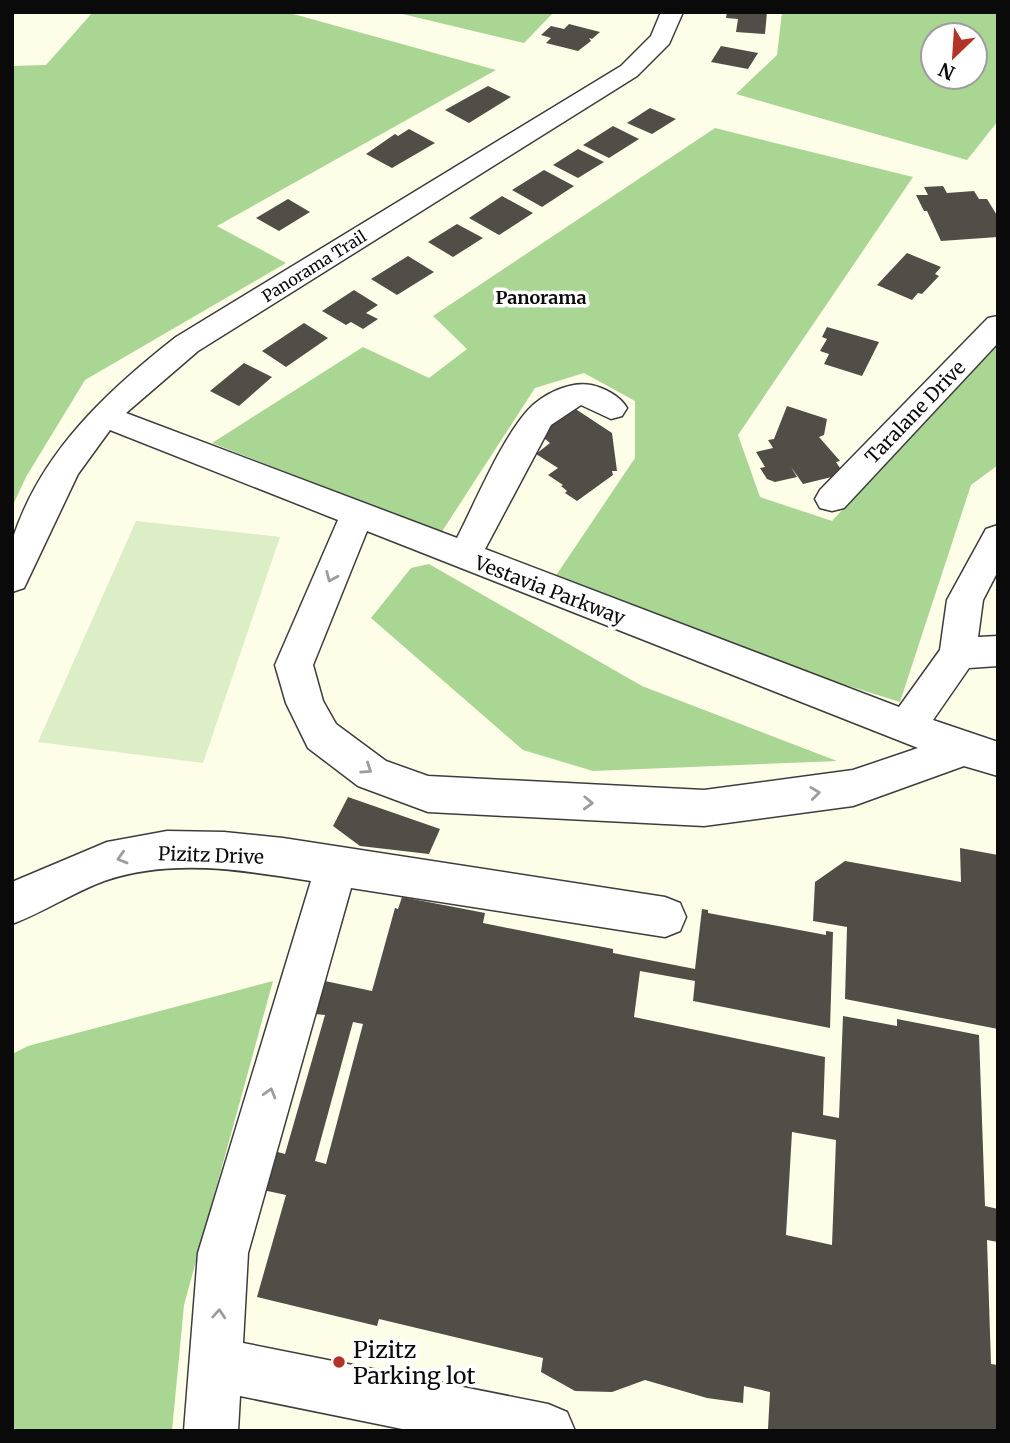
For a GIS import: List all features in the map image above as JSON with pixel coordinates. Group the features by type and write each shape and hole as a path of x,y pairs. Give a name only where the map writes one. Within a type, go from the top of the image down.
{"street":[{"name":"Panorama Trail","path":"12,578 64,470 104,416 144,378 187,344 629,71 661,39 672,12"},
{"name":"Taralane Drive","path":"832,499 998,325"},
{"path":"464,557 520,449 540,417 576,394 592,396 611,408"},
{"name":"Vestavia Parkway","path":"104,416 464,557 981,754"},
{"path":"357,514 294,665 305,703 322,736 372,774 428,794 704,808 853,788 981,754"},
{"path":"907,726 958,654 965,600 998,538"},
{"path":"958,654 998,651"},
{"name":"Pizitz Drive","path":"12,904 94,866 139,853 181,850 257,855 665,917"},
{"path":"211,1431 223,1254 336,866"},
{"path":"215,1364 548,1431"}],"green space":[{"path":"93,12 286,12 496,70 217,226 286,263 85,380 26,477 12,507 12,66 46,65"},
{"path":"394,12 554,12 524,43"},
{"path":"782,12 998,12 998,121 967,160 736,94 777,55"},
{"path":"715,128 913,177 738,435 760,497 832,521 998,339 998,465 971,485 900,702 760,658 551,583 635,458 635,401 584,373 535,388 441,533 212,443 363,347 429,378 467,349 433,316"},
{"path":"136,521 280,537 203,763 38,742"},
{"path":"429,564 642,686 837,761 593,771 523,750 371,618 411,568"},
{"path":"273,981 184,1305 172,1431 12,1431 12,1054 28,1046"}],"building":[{"path":"727,12 767,12 765,34 736,32 738,19 726,18"},
{"path":"569,24 600,32 592,39 589,38 591,41 578,51 546,43 551,38 541,35 551,26 564,29"},
{"path":"721,46 758,53 748,69 711,62"},
{"path":"488,86 511,97 469,123 445,110"},
{"path":"650,108 676,119 652,134 627,123"},
{"path":"613,126 639,139 609,158 583,145"},
{"path":"409,129 435,143 392,168 366,154 395,134 398,136"},
{"path":"578,149 604,162 578,178 553,165"},
{"path":"544,170 574,186 542,207 512,190"},
{"path":"943,186 947,193 974,191 979,199 987,199 998,217 998,237 941,241 916,195 928,195 924,187"},
{"path":"502,196 533,213 499,235 469,218"},
{"path":"288,199 310,212 279,231 256,218"},
{"path":"457,224 483,238 453,257 428,242"},
{"path":"907,253 941,267 935,274 939,276 922,294 918,293 912,300 877,285"},
{"path":"408,256 434,272 397,295 371,279"},
{"path":"354,290 378,305 366,313 378,319 363,329 351,322 346,325 322,311"},
{"path":"304,323 328,338 286,367 262,351"},
{"path":"827,327 879,342 862,376 824,364 829,354 820,351 827,339 822,337"},
{"path":"244,363 272,377 239,406 210,391"},
{"path":"787,406 827,419 824,435 819,437 840,461 836,462 844,474 803,484 791,467 797,477 775,482 767,479 760,468 765,467 756,452 773,448 768,440 774,439"},
{"path":"574,408 612,433 617,471 612,471 613,475 577,501 565,493 567,491 561,486 563,485 548,475 558,468 536,454 550,443 539,434"},
{"path":"348,797 440,829 429,854 360,846 333,826"},
{"path":"960,848 998,855 998,1029 845,999 847,927 813,921 815,882 845,861 961,882"},
{"path":"402,897 485,913 483,923 613,949 613,953 695,969 702,909 708,910 708,913 826,935 826,931 833,932 830,1028 693,1001 695,981 640,971 634,1017 825,1057 823,1115 839,1118 843,1016 897,1026 897,1019 979,1035 985,1206 998,1209 998,1242 987,1240 991,1364 998,1365 998,1431 776,1431 768,1429 770,1392 744,1386 743,1403 707,1398 645,1380 612,1392 575,1391 541,1372 543,1358 379,1319 377,1326 257,1297 286,1195 263,1190 274,1151 285,1154 325,1015 315,1014 325,981 372,991 395,908 398,909","holes":["353,1022 363,1024 326,1164 315,1161","792,1132 836,1140 832,1245 786,1235"]}],"place":[{"name":"Pizitz Parking lot","path":"339,1362"}],"district":[{"name":"Panorama","path":"541,297"}]}
